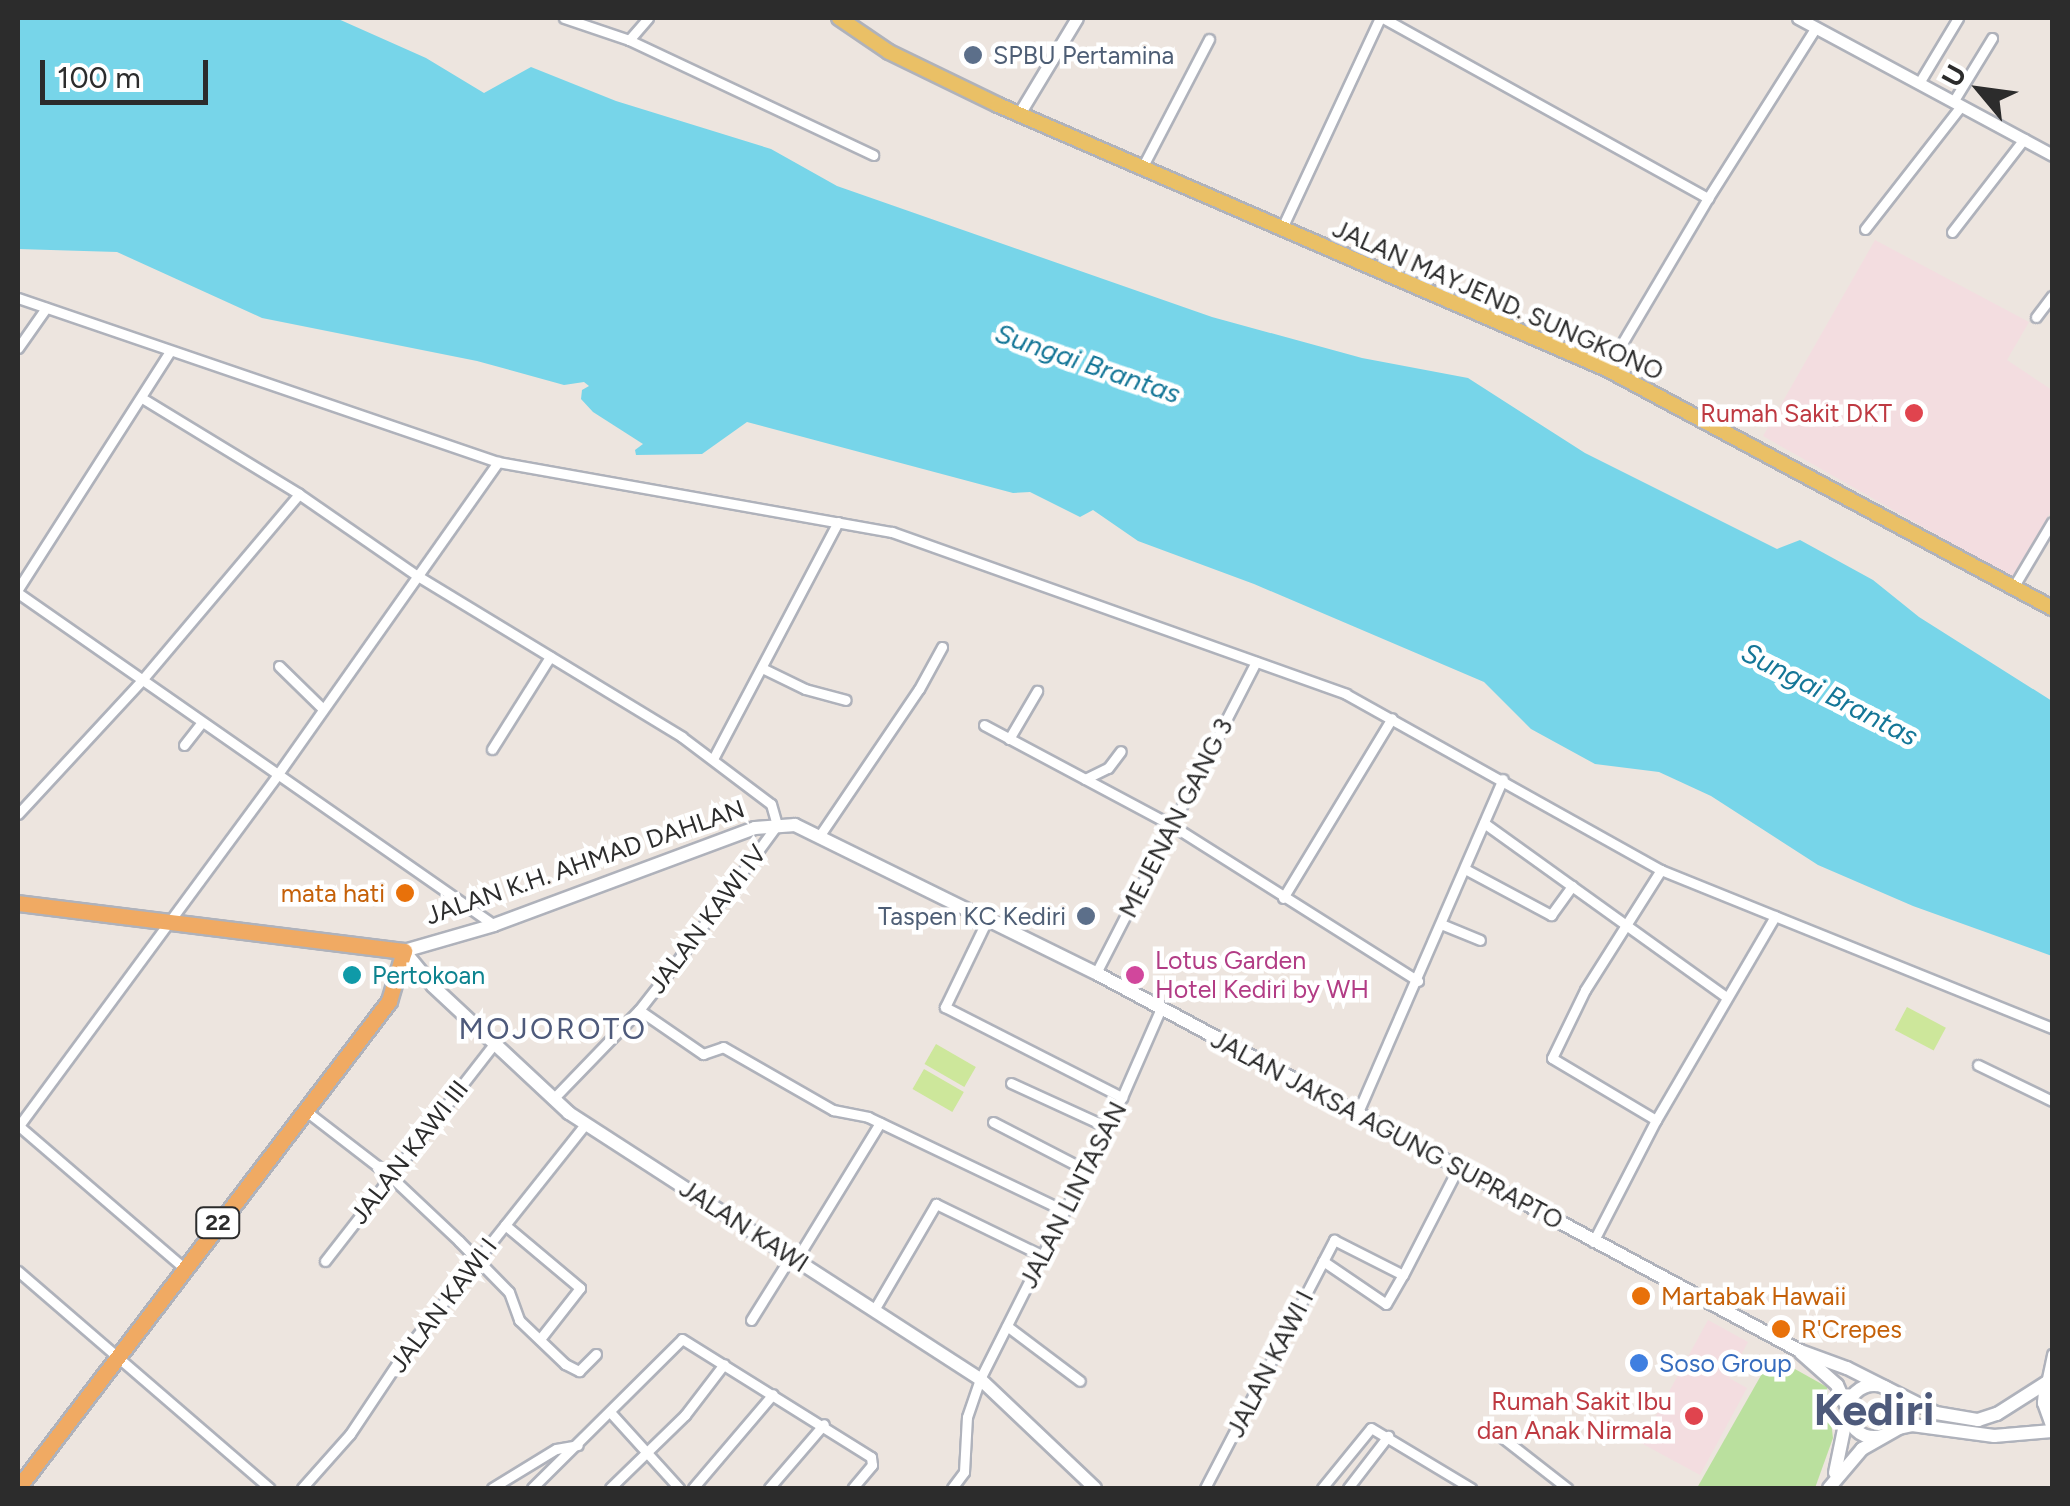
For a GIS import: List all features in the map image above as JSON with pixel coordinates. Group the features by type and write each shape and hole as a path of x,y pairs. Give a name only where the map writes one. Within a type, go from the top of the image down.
{"highway":[{"name":"JALAN K.H. AHMAD DAHLAN","path":"18,903 168,925 404,951"},
{"name":"22","path":"18,1488 389,1001 404,951"}],"main road":[{"name":"JALAN MAYJEND. SUNGKONO","path":"838,18 915,66 1019,114 1607,369 2052,608"},
{"name":"JALAN K.H. AHMAD DAHLAN","path":"404,951 494,925 755,828 778,824 820,835 865,858"},
{"name":"JALAN JAKSA AGUNG SUPRAPTO","path":"865,858 1096,973 1800,1351"},
{"name":"JALAN KAWI","path":"404,951 553,1100 980,1379 1095,1488"},
{"path":"1800,1351 1936,1413 1962,1420 1997,1414 2049,1381"},
{"path":"1800,1351 1837,1385 1851,1424 1861,1434 1874,1437 1912,1425 1994,1436 2052,1428 2044,1403 2049,1381"},
{"path":"1830,1487 1848,1410 1861,1388 1886,1388"},
{"path":"1830,1487 1862,1449 1887,1433 1900,1410 1886,1388"}],"street":[{"path":"564,18 629,40 874,155"},
{"path":"629,40 648,18"},
{"path":"1019,114 1077,18"},
{"path":"1282,228 1381,18 1708,198"},
{"path":"1798,18 2052,155"},
{"path":"1920,83 1958,18"},
{"path":"1607,369 1816,27"},
{"path":"1865,228 1957,104 1992,38"},
{"path":"1143,166 1209,39"},
{"path":"1952,232 2024,139"},
{"path":"2036,317 2052,296"},
{"path":"18,298 498,462 892,532 1346,694 1661,870 2052,1028"},
{"path":"18,348 46,308"},
{"path":"170,351 18,591 494,925"},
{"path":"142,398 300,494 416,575 713,759 766,798 778,824"},
{"path":"183,1267 18,1126 278,774 498,462"},
{"path":"18,814 142,680 300,494"},
{"path":"713,759 838,522"},
{"path":"2014,586 2052,522"},
{"path":"820,835 918,690 942,647"},
{"path":"492,750 550,656"},
{"name":"MEJENAN GANG 3","path":"1096,973 1256,662"},
{"path":"278,666 322,708"},
{"path":"762,668 805,689 846,700"},
{"path":"1009,738 1037,691"},
{"path":"1283,898 1392,718"},
{"path":"184,744 202,722"},
{"path":"984,725 1173,826 1418,981"},
{"path":"1085,779 1108,768 1120,751"},
{"path":"1358,1112 1503,779"},
{"path":"1484,823 1726,997"},
{"name":"JALAN KAWI IV","path":"553,1100 639,1010 778,824"},
{"path":"1464,869 1551,915 1572,886"},
{"path":"1656,1120 1552,1058 1586,990 1661,870"},
{"path":"1593,1242 1656,1120 1775,916"},
{"path":"988,918 945,1007 1122,1097"},
{"path":"1441,924 1480,940"},
{"name":"JALAN LINTASAN","path":"952,1488 964,1472 968,1417 980,1379 1122,1097 1161,1008"},
{"path":"639,1010 703,1054 723,1047 833,1110 880,1123 1065,1212"},
{"name":"JALAN KAWI III","path":"325,1260 494,1044"},
{"path":"1978,1065 2052,1101"},
{"path":"1012,1083 1107,1127"},
{"path":"306,1111 389,1176 476,1259 509,1292 519,1320 576,1371 596,1354"},
{"path":"992,1122 1086,1170"},
{"name":"JALAN KAWI I","path":"302,1488 350,1434 408,1347 586,1123"},
{"path":"751,1320 880,1123"},
{"path":"1324,1261 1386,1304 1459,1166"},
{"path":"874,1310 936,1204 1043,1256"},
{"path":"505,1225 580,1288 540,1339"},
{"name":"JALAN KAWI I","path":"1205,1488 1335,1239 1403,1275"},
{"path":"18,1270 116,1360 270,1488"},
{"path":"1008,1326 1080,1381"},
{"path":"532,1488 578,1446 680,1339 824,1424 873,1460 853,1488"},
{"path":"2049,1381 2052,1354"},
{"path":"610,1488 648,1453 724,1364"},
{"path":"693,1488 773,1394"},
{"path":"610,1412 679,1488"},
{"path":"769,1488 824,1424"},
{"path":"1322,1488 1368,1430 1388,1436 1471,1488"},
{"path":"1494,1431 1566,1488"},
{"path":"1348,1488 1388,1436"},
{"path":"492,1488 556,1449 578,1446"}],"shaded area":[{"name":"Rumah Sakit DKT","path":"1875,240 2029,322 2007,360 2052,390 2052,510 2013,578 1763,436"},
{"name":"Rumah Sakit Ibu dan Anak Nirmala","path":"1708,1320 1748,1342 1729,1378 1747,1388 1700,1475 1641,1443"}],"green space":[{"path":"1907,1007 1946,1028 1934,1051 1895,1030"},
{"path":"936,1044 976,1067 964,1087 924,1064"},
{"path":"924,1069 964,1092 952,1112 912,1089"},
{"path":"1772,1356 1827,1387 1833,1438 1815,1488 1697,1488"}],"water":[{"name":"Sungai Brantas","path":"18,18 336,18 426,58 484,93 531,67 616,101 771,149 837,186 1212,317 1362,358 1468,378 1585,453 1777,549 1800,540 1873,580 1919,617 2052,701 2052,956 1913,906 1818,865 1711,796 1659,772 1595,764 1531,729 1484,682 1254,584 1138,541 1093,510 1080,517 1030,492 1013,493 747,422 702,454 636,455 635,450 643,444 593,412 581,399 582,390 589,386 584,382 564,385 477,361 262,318 117,252 18,249"}],"place":[{"name":"SPBU Pertamina","path":"973,55"},
{"name":"Rumah Sakit DKT","path":"1914,413"},
{"name":"mata hati","path":"405,893"},
{"name":"Taspen KC Kediri","path":"1086,916"},
{"name":"Pertokoan","path":"352,975"},
{"name":"Lotus Garden Hotel Kediri by WH","path":"1135,975"},
{"name":"Martabak Hawaii","path":"1641,1296"},
{"name":"R'Crepes","path":"1781,1329"},
{"name":"Soso Group","path":"1639,1363"},
{"name":"Rumah Sakit Ibu dan Anak Nirmala","path":"1694,1416"}],"district":[{"name":"MOJOROTO","path":"553,1029"},
{"name":"Kediri","path":"1874,1410"}]}
